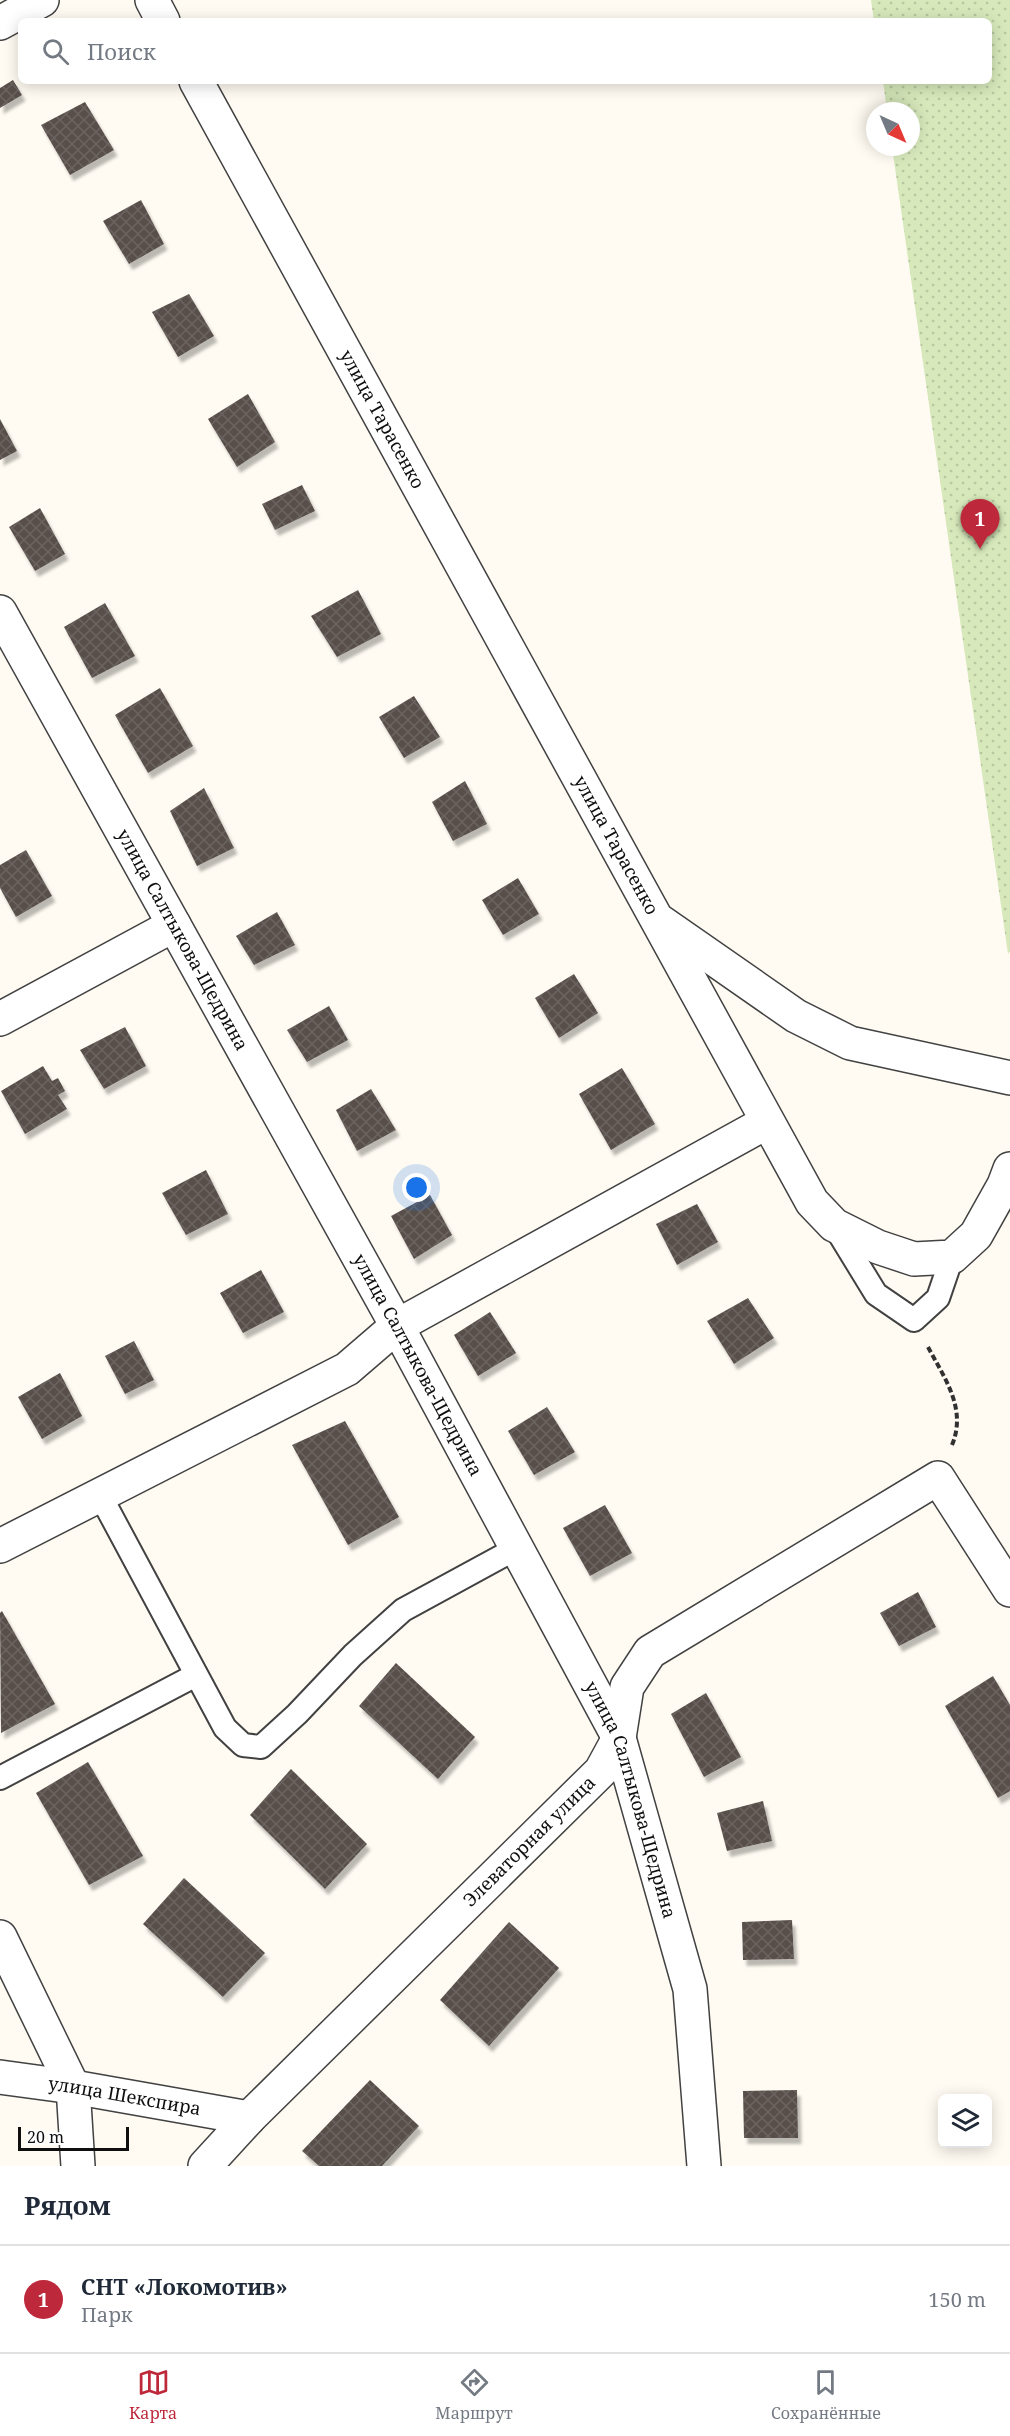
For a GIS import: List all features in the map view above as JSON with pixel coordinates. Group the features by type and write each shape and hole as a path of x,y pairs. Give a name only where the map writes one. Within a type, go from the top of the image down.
{"street":[{"path":"0,23 42,0"},
{"path":"152,0 161,18"},
{"name":"улица Тарасенко","path":"198,84 767,1122 812,1202 834,1226"},
{"name":"улица Салтыкова-Щедрина","path":"0,612 397,1326 619,1738 690,1989 704,2166"},
{"path":"656,918 796,1016 850,1043 1010,1078"},
{"path":"0,1019 174,925"},
{"path":"0,1546 347,1369 397,1326 767,1122"},
{"path":"834,1226 878,1247 914,1259 952,1257 976,1235 1004,1185 1010,1169"},
{"path":"938,1478 1010,1590"},
{"name":"Элеваторная улица","path":"205,2166 249,2118 601,1771 619,1738 627,1687 650,1652 938,1478"},
{"path":"2,1944 73,2087 78,2166"},
{"name":"улица Шекспира","path":"0,2077 73,2087 249,2118"}],"lane":[{"name":"улица Тарасенко","path":"834,1226 876,1294 914,1320"},
{"path":"914,1320 939,1298 952,1257"},
{"path":"100,1495 225,1728 243,1745 261,1747 297,1714 353,1655 403,1610 517,1548"},
{"path":"0,1778 196,1676"}],"path":[{"path":"914,1320 955,1399 958,1431 938,1478"}],"green space":[{"path":"871,0 1010,0 1010,951 1008,954 893,156 920,156 920,102 886,102 883,84 992,84 992,18 874,18"}],"building":[{"path":"13,80 22,95 0,108 0,88"},
{"path":"85,102 114,150 70,175 41,125"},
{"path":"141,200 164,244 129,264 103,221"},
{"path":"189,294 214,336 178,357 152,312"},
{"path":"248,394 275,442 237,467 208,419"},
{"path":"0,419 17,451 0,460"},
{"path":"302,485 315,511 275,530 262,504"},
{"path":"40,508 65,554 35,571 9,527"},
{"path":"358,590 381,634 337,657 311,616"},
{"path":"105,603 135,656 92,678 64,627"},
{"path":"160,688 193,746 148,773 115,715"},
{"path":"414,696 440,737 404,758 379,717"},
{"path":"465,781 487,824 453,841 432,802"},
{"path":"204,788 234,848 197,866 170,811"},
{"path":"26,850 52,896 16,917 0,888 0,865"},
{"path":"518,878 539,914 503,935 482,900"},
{"path":"277,912 295,945 254,965 236,936"},
{"path":"574,974 598,1013 559,1038 535,998"},
{"path":"329,1006 348,1040 307,1062 287,1030"},
{"path":"125,1027 146,1066 104,1089 80,1050"},
{"path":"43,1066 52,1081 58,1078 65,1091 58,1095 67,1109 25,1134 1,1091"},
{"path":"622,1068 655,1124 611,1150 579,1094"},
{"path":"371,1089 396,1130 357,1151 336,1110"},
{"path":"206,1170 228,1214 186,1235 162,1193"},
{"path":"430,1195 452,1235 414,1259 391,1216"},
{"path":"697,1204 718,1242 677,1265 656,1224"},
{"path":"261,1270 284,1312 243,1333 220,1293"},
{"path":"748,1298 774,1338 734,1364 707,1321"},
{"path":"490,1312 516,1353 478,1376 454,1335"},
{"path":"134,1341 154,1380 125,1394 105,1356"},
{"path":"60,1373 82,1416 42,1439 18,1397"},
{"path":"547,1407 575,1452 534,1475 508,1431"},
{"path":"345,1421 399,1517 348,1545 292,1445"},
{"path":"605,1505 632,1553 590,1576 563,1528"},
{"path":"918,1592 936,1627 899,1646 880,1613"},
{"path":"2,1611 55,1704 1,1733 0,1613"},
{"path":"396,1663 475,1737 438,1779 359,1706"},
{"path":"993,1676 1010,1705 1010,1791 998,1798 945,1706"},
{"path":"706,1693 741,1757 704,1777 671,1714"},
{"path":"88,1762 143,1856 89,1885 36,1793"},
{"path":"291,1769 367,1844 325,1889 250,1815"},
{"path":"763,1801 772,1841 727,1851 717,1813"},
{"path":"184,1878 265,1953 223,1997 143,1924"},
{"path":"792,1920 794,1959 743,1960 742,1922"},
{"path":"509,1922 559,1968 489,2046 440,2000"},
{"path":"370,2080 419,2126 382,2166 319,2166 302,2151"},
{"path":"797,2090 798,2138 744,2138 743,2091"}],"place":[{"name":"СНТ «Локомотив»","path":"980,549"}]}
